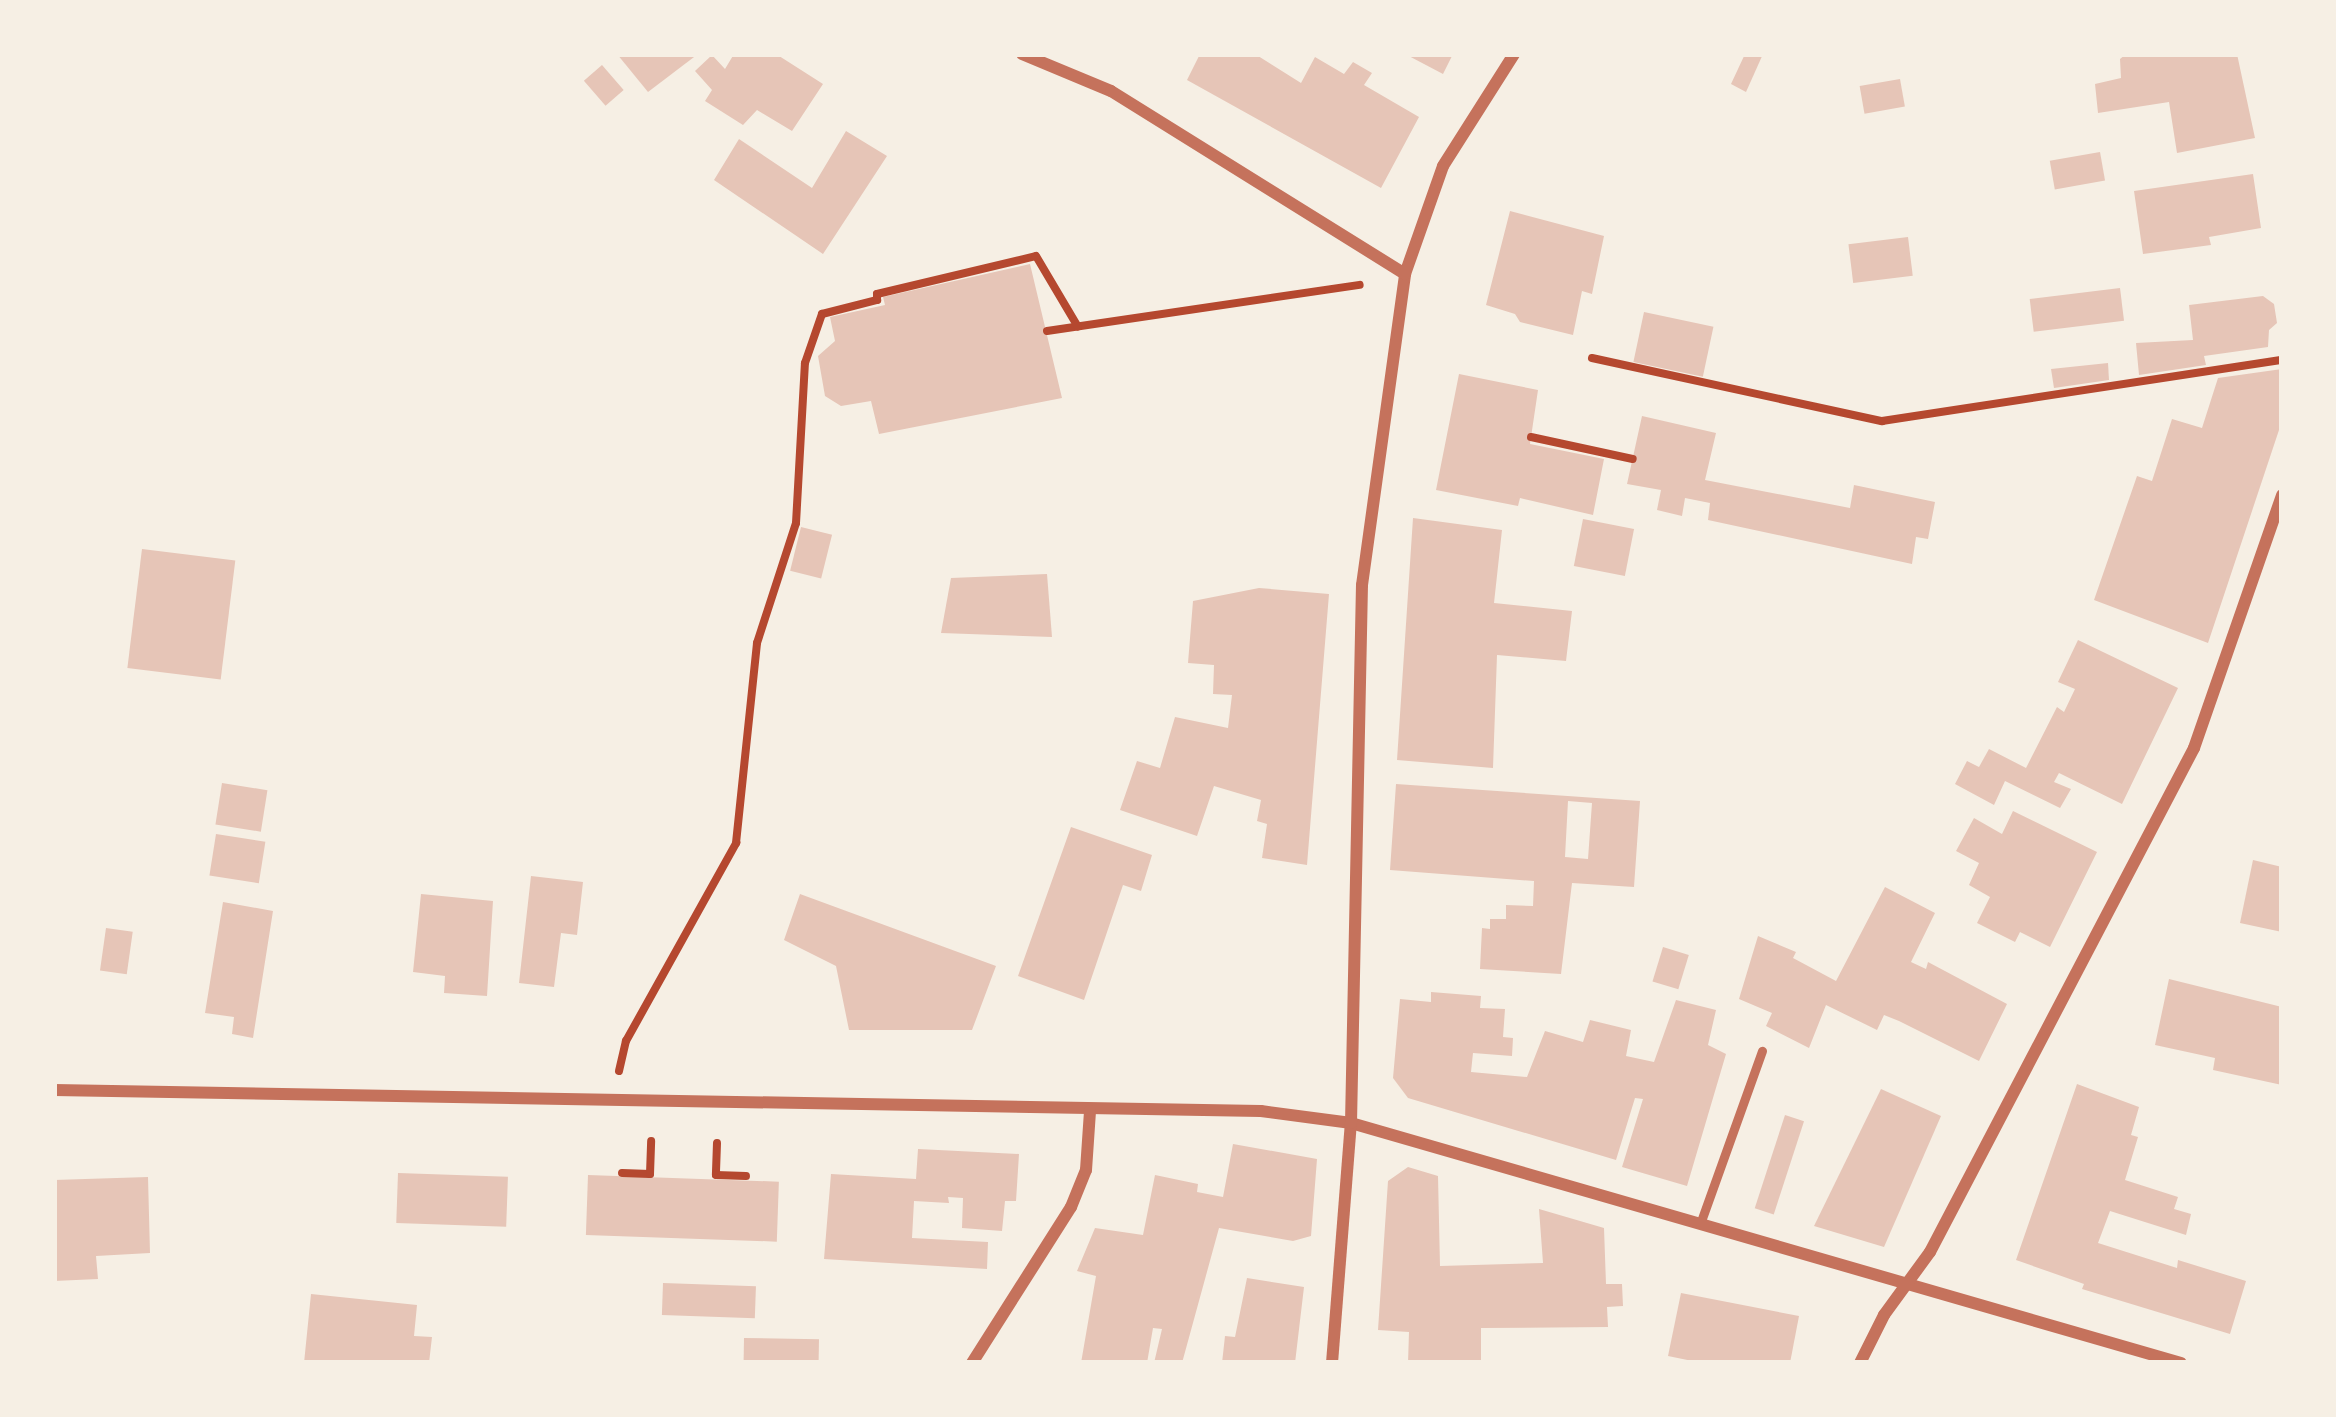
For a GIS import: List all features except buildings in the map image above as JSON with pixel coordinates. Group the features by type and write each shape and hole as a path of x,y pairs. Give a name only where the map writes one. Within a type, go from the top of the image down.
{"street":[{"path":"1022,54 1111,91 1406,276"},
{"path":"1332,1363 1352,1123 1362,585 1406,276 1443,166 1514,54"},
{"path":"1860,1363 1884,1315 1930,1252 2194,748 2282,495"},
{"path":"54,1090 1261,1111 1352,1123 2181,1363"},
{"path":"972,1363 1071,1207 1086,1170 1090,1111"}],"lane":[{"path":"1700,1224 1762,1051"}],"path":[{"path":"622,1054 736,843 758,643 796,523 805,363 822,314 877,300 877,294 1036,256 1078,327"},
{"path":"1046,332 1406,276"},
{"path":"1592,358 1882,421 2282,360"},
{"path":"1531,437 1633,458"},
{"path":"622,1173 650,1174 651,1141"},
{"path":"717,1143 716,1175 746,1176"}]}
